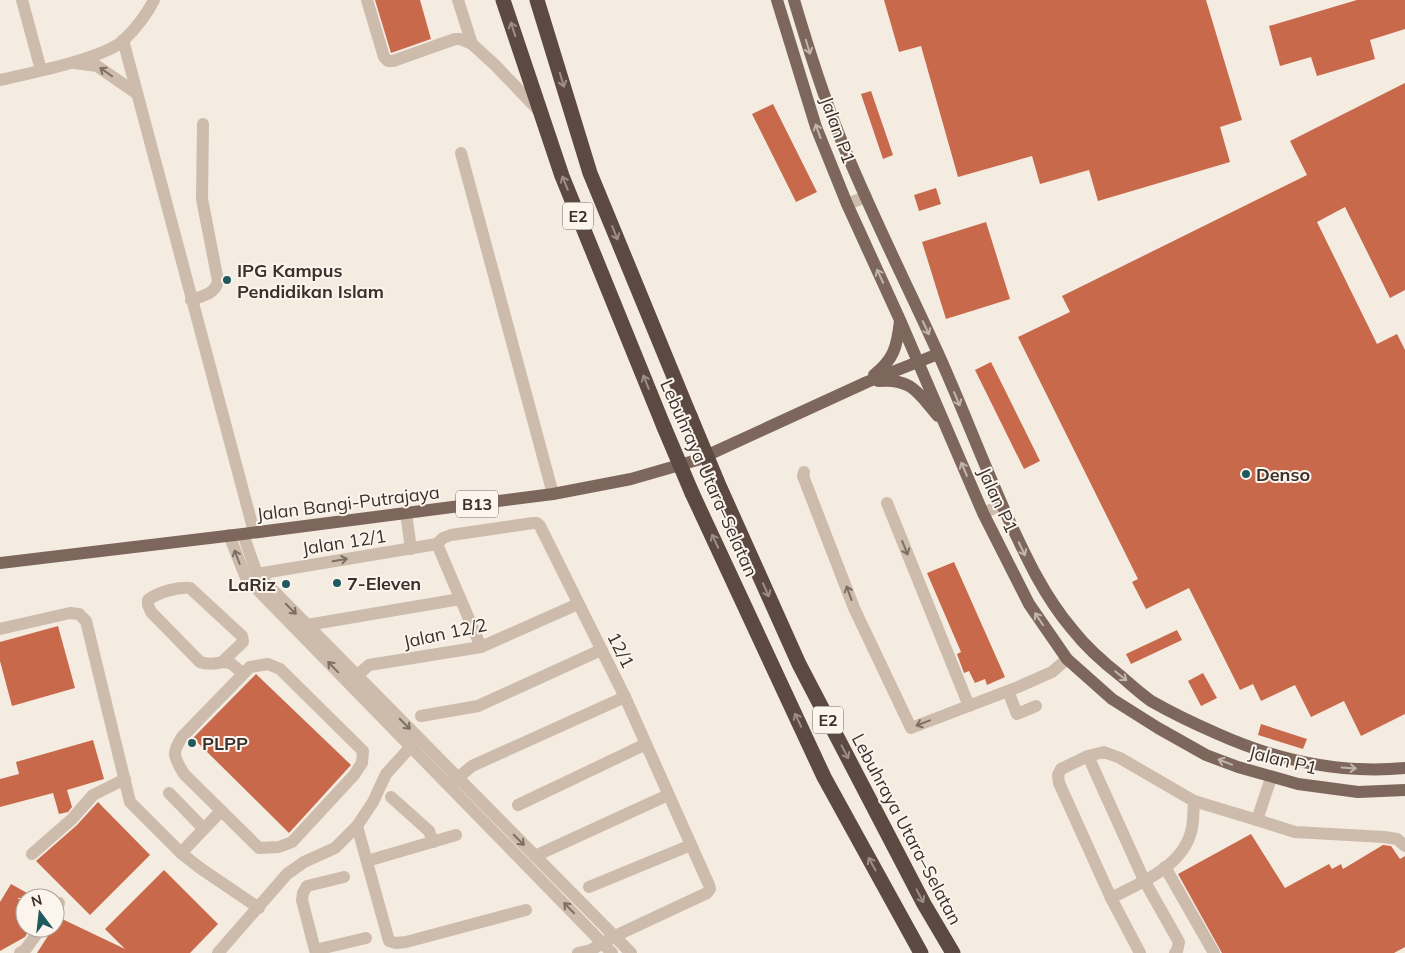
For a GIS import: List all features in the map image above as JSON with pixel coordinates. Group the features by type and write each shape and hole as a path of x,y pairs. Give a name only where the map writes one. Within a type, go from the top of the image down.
{"highway":[{"name":"Lebuhraya Utara–Selatan","path":"503,0 562,176 692,493 824,777 921,953"},
{"name":"Lebuhraya Utara–Selatan","path":"537,0 590,173 717,481 799,664 924,904 953,953"}],"main road":[{"name":"Jalan P1","path":"777,0 816,127 847,204 900,320 983,513 1029,604 1067,659 1112,699 1206,755 1272,778 1298,784 1358,792 1405,790"},
{"name":"Jalan P1","path":"794,0 811,58 835,125 866,197 938,354 1028,560 1048,597 1072,630 1109,666 1149,700 1235,742 1279,756 1344,768 1383,770 1405,768"},
{"path":"866,382 885,367 895,350 900,320"},
{"name":"B13","path":"866,382 938,354"},
{"path":"866,382 897,381 910,386 946,426"},
{"name":"Jalan Bangi-Putrajaya","path":"0,562 229,536 553,494 631,479 697,460 866,382"}],"street":[{"path":"22,0 41,70"},
{"path":"0,80 72,62 110,49 123,40 149,9 154,0"},
{"path":"367,0 384,57 388,61 460,39 472,44 495,65 541,113"},
{"path":"458,0 472,44"},
{"path":"123,40 191,300 257,574 307,625 353,679"},
{"path":"72,62 97,66 136,93"},
{"path":"191,300 212,292 217,287 218,281 202,199 203,124"},
{"path":"461,153 553,494"},
{"path":"847,204 866,197"},
{"path":"804,472 803,476 854,608 911,728 1052,672 1067,659"},
{"path":"887,503 969,706"},
{"path":"983,513 1002,504"},
{"path":"406,513 411,548"},
{"name":"Jalan 12/1","path":"257,574 437,544 443,538 451,535 537,523"},
{"name":"12/1","path":"537,523 624,697 710,889 706,893 614,936"},
{"path":"229,536 246,578 353,679 415,742 612,953"},
{"path":"437,544 481,647"},
{"path":"222,662 243,642 242,636 190,588 154,595 148,600 151,612 200,662 208,665 222,662 231,663 243,674"},
{"path":"307,625 460,599"},
{"name":"Jalan 12/2","path":"353,679 368,665 481,647 578,604"},
{"path":"0,629 70,613 79,614 86,621 130,802 200,868 259,908"},
{"path":"421,716 478,706 601,650"},
{"path":"268,664 280,669 363,751 362,763 354,775 292,842 279,847 259,848 184,774 176,760 175,748 182,736 243,674 250,667 268,664"},
{"path":"1008,691 1017,714 1036,706"},
{"path":"453,781 472,766 624,697"},
{"path":"218,953 287,874 304,862 335,848 356,826 372,802 386,774 415,742"},
{"path":"518,805 646,744"},
{"path":"1140,953 1111,898 1058,783 1058,775 1061,769 1088,756 1104,752 1120,758 1194,801 1295,832 1384,837 1397,839 1405,846"},
{"path":"1088,756 1144,880 1179,942 1175,953"},
{"path":"1257,820 1272,778"},
{"path":"32,854 72,819 93,795 125,779"},
{"path":"453,781 535,856 631,953"},
{"path":"169,793 204,829"},
{"path":"535,856 668,795"},
{"path":"391,797 429,831 433,842"},
{"path":"1111,898 1144,880 1177,858 1191,832 1194,801"},
{"path":"182,853 221,811"},
{"path":"356,826 390,947 396,943 526,910"},
{"path":"367,861 456,835"},
{"path":"589,887 691,845"},
{"path":"1165,867 1214,953"},
{"path":"344,877 307,886 303,893 302,900 309,952 366,938"},
{"path":"578,953 591,950 614,936"},
{"path":"20,953 26,950 34,938"}],"building":[{"path":"375,0 420,0 431,39 391,53"},
{"path":"884,0 1206,0 1242,120 1220,127 1230,162 1098,201 1089,170 1040,184 1032,156 958,177 921,46 899,52"},
{"path":"1357,0 1405,0 1405,29 1370,40 1375,59 1317,76 1311,57 1280,66 1269,26"},
{"name":"Denso","path":"1405,83 1405,290 1390,298 1345,207 1317,222 1377,344 1397,334 1405,350 1405,714 1361,736 1344,701 1311,717 1295,685 1261,701 1253,684 1240,690 1189,588 1146,609 1132,582 1138,579 1018,337 1070,312 1062,296 1307,175 1290,141"},
{"path":"871,91 893,155 883,159 861,94"},
{"path":"773,104 817,192 796,202 752,114"},
{"path":"936,188 941,204 919,211 914,195"},
{"path":"986,222 1010,299 946,319 922,242"},
{"path":"991,362 1040,461 1024,469 975,370"},
{"path":"954,562 1005,677 987,685 985,679 975,683 969,671 964,673 957,654 961,652 927,573"},
{"path":"58,626 75,688 12,706 0,661 0,642"},
{"path":"1177,630 1182,640 1131,664 1126,654"},
{"path":"1203,673 1217,698 1201,706 1188,681"},
{"path":"256,674 351,765 289,833 193,738"},
{"path":"1261,724 1307,739 1303,749 1258,735"},
{"path":"93,740 104,779 67,790 72,807 68,812 59,814 53,793 0,807 0,779 19,774 16,762"},
{"path":"98,802 150,855 90,915 36,861 77,825"},
{"path":"1251,834 1285,888 1329,864 1332,869 1341,864 1343,869 1383,845 1391,846 1400,859 1405,856 1405,947 1394,953 1222,953 1178,874"},
{"path":"164,870 218,924 190,953 37,953 47,938 65,938 65,920 125,949 105,929"},
{"path":"11,884 18,888 15,888 15,938 23,938 0,951 0,902"}],"place":[{"name":"IPG Kampus Pendidikan Islam","path":"227,280"},
{"name":"Denso","path":"1246,474"},
{"name":"7-Eleven","path":"337,583"},
{"name":"LaRiz","path":"286,584"},
{"name":"PLPP","path":"192,743"}]}
